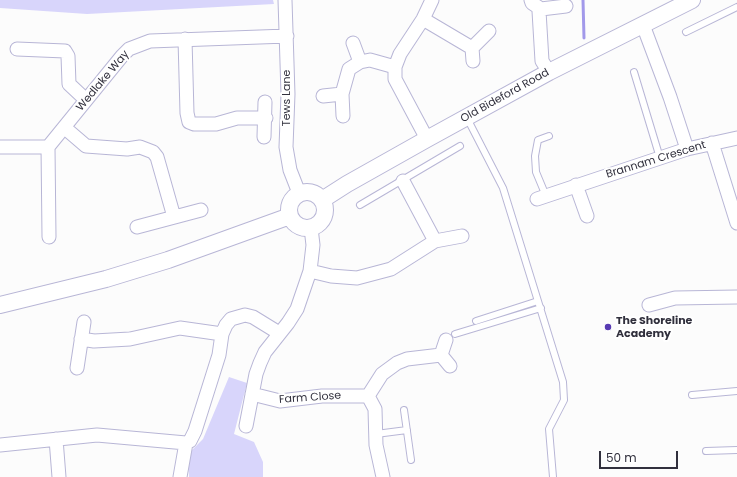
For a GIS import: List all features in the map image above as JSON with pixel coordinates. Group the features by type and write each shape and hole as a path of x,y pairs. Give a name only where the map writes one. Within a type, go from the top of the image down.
{"street":[{"name":"Tews Lane","path":"285,0 288,94 286,148 290,170 299,193"},
{"path":"426,139 395,79 395,67 400,54 423,19 432,0"},
{"path":"531,0 532,3 541,9 566,6"},
{"name":"Old Bideford Road","path":"322,200 426,139 549,72 692,0"},
{"path":"541,9 539,11 542,61 549,72"},
{"path":"423,19 473,55 489,31"},
{"path":"643,25 670,97 687,149"},
{"name":"Wedlake Way","path":"48,147 129,49 150,40 286,36"},
{"path":"185,39 187,113 189,122 194,124 216,124 237,118 266,118"},
{"path":"353,43 360,62"},
{"path":"17,49 65,52 68,56 69,84 86,100"},
{"path":"343,116 342,94 349,70 360,62 370,60 395,67"},
{"path":"323,96 342,94"},
{"path":"264,136 266,102"},
{"path":"65,128 86,146 120,148 140,147 153,152 157,157 174,217"},
{"name":"Brannam Crescent","path":"541,197 687,149 737,138"},
{"path":"712,143 737,222"},
{"path":"0,147 48,147 49,237"},
{"path":"403,181 435,241"},
{"path":"576,185 587,216"},
{"path":"299,193 313,193 322,200 325,214 318,224 311,228 298,226 290,216 289,209 291,202 299,193"},
{"path":"137,227 201,210"},
{"path":"0,306 106,279 155,264 290,216"},
{"path":"246,426 256,374 265,352 279,333 288,324 297,309 310,270 313,245 311,228"},
{"path":"310,270 331,276 358,278 396,266 435,241 462,236"},
{"path":"649,305 675,298 737,297"},
{"path":"0,445 97,435 186,443 190,441 195,431 220,354 222,334 226,325 231,319 245,315 253,317 279,333"},
{"path":"77,368 84,322"},
{"path":"81,339 94,341 130,339 180,328 222,334"},
{"path":"441,355 450,337"},
{"path":"441,355 450,366"},
{"path":"383,477 376,445 375,409 368,396 382,374 397,363 407,359 441,355"},
{"name":"Farm Close","path":"252,394 280,401 322,396 368,396"},
{"path":"56,439 59,477"},
{"path":"180,477 186,443"}],"lane":[{"path":"686,32 737,7"},
{"path":"634,72 660,158"},
{"path":"466,118 503,188 563,382 564,400 549,429 553,477"},
{"path":"541,197 534,160 538,140 549,136"},
{"path":"360,205 460,146"},
{"path":"476,321 538,301"},
{"path":"450,337 540,308"},
{"path":"692,396 737,391"},
{"path":"404,410 411,460"},
{"path":"376,434 407,430"},
{"path":"706,451 737,450"}],"shaded area":[{"path":"0,0 273,0 274,4 87,14 0,8"},
{"path":"229,377 247,383 234,434 254,442 263,462 263,477 189,477 188,454 203,439"}],"waterway":[{"path":"583,0 584,38"}],"place":[{"name":"The Shoreline Academy","path":"608,327"}]}
